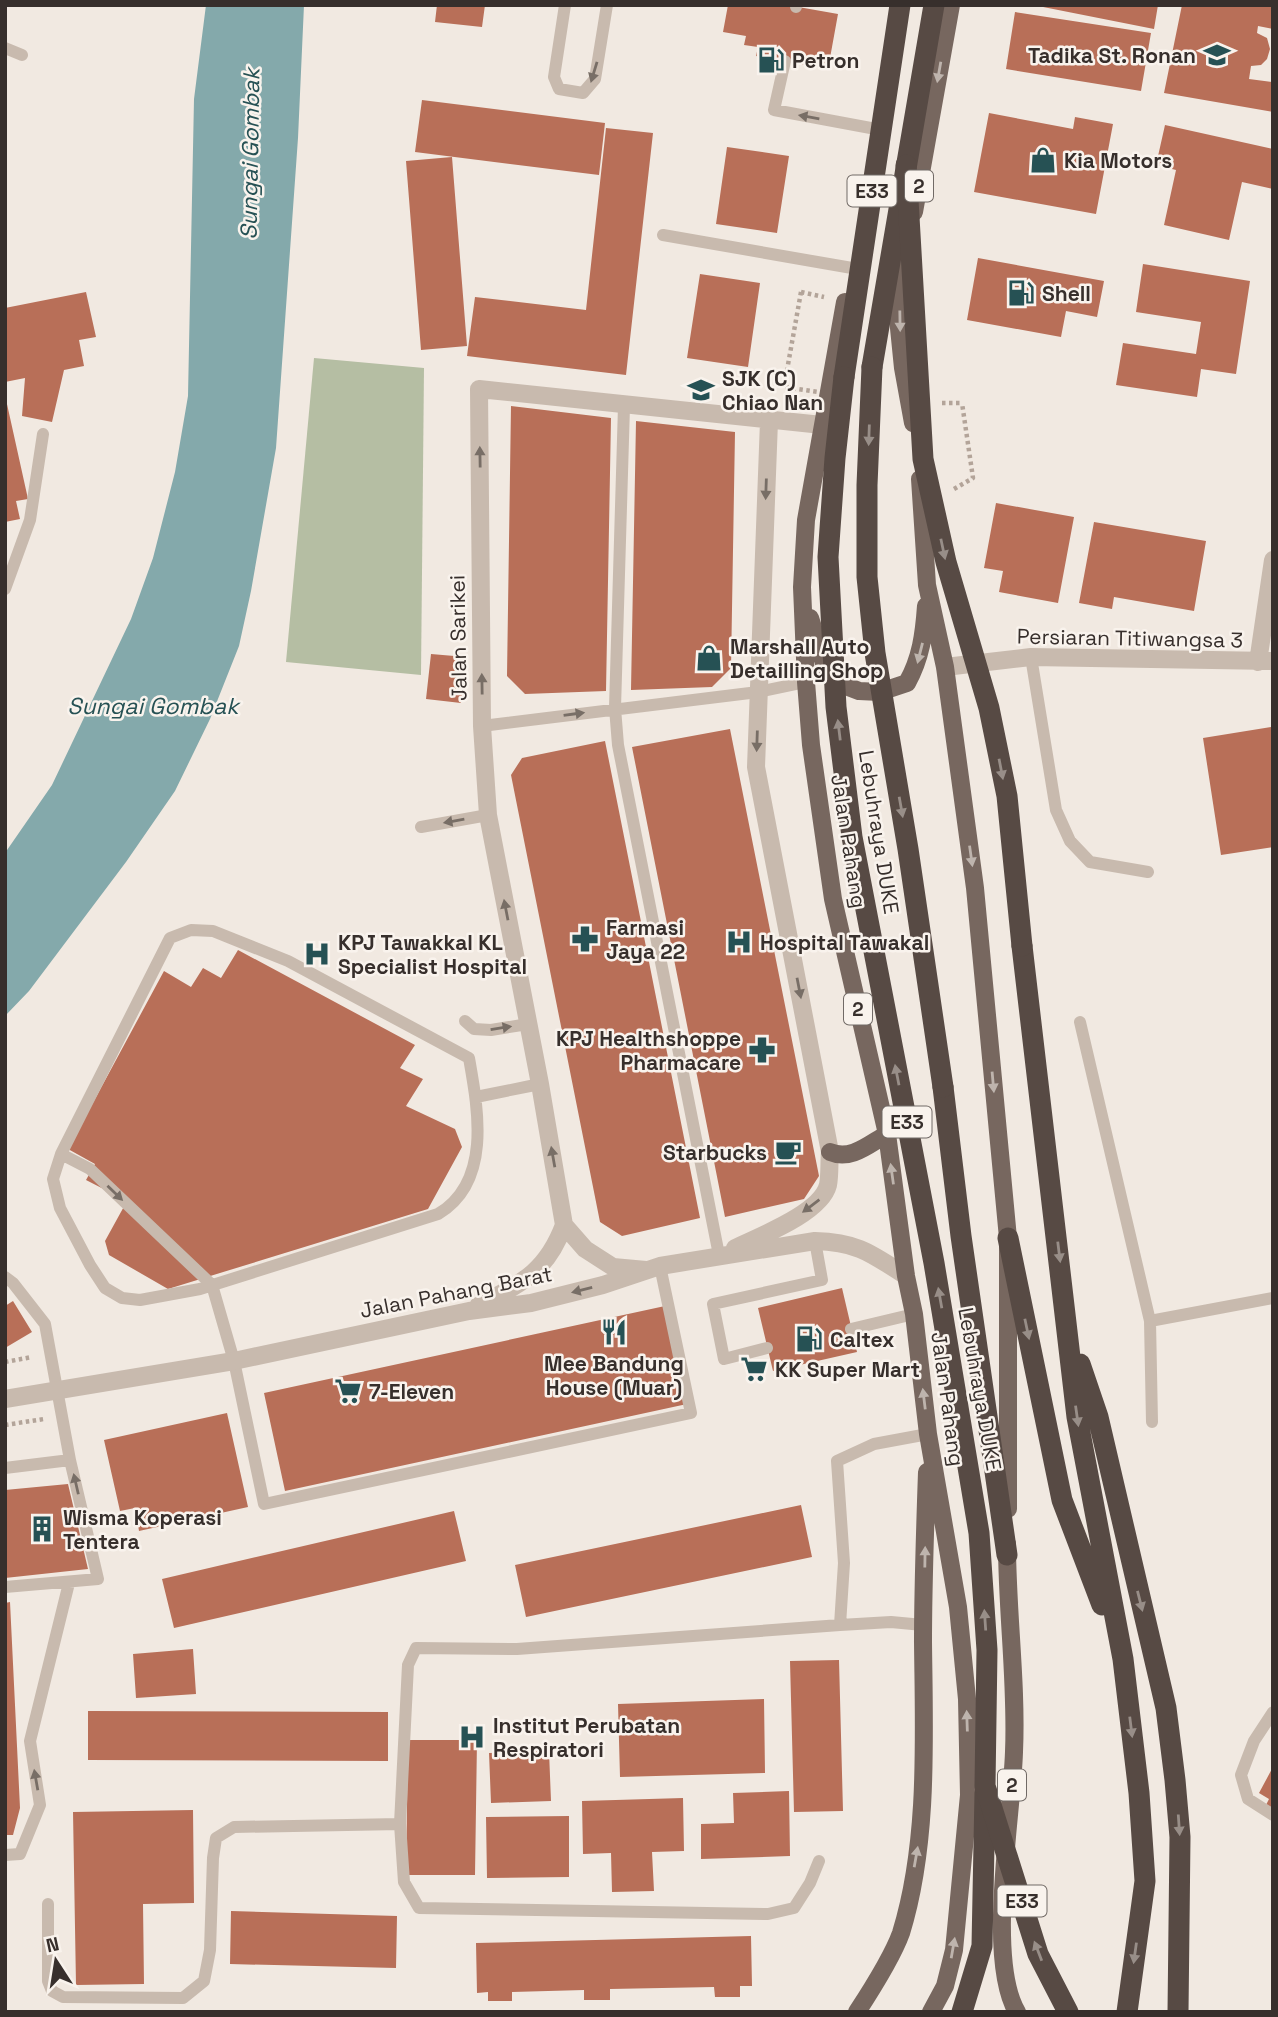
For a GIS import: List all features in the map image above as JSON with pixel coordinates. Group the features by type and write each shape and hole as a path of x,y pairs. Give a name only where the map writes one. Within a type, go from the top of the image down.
{"highway":[{"name":"Lebuhraya DUKE","path":"898,5 844,377 828,557 836,707 852,837 939,1289 979,1533 987,1650 985,1786"},
{"name":"Lebuhraya DUKE","path":"934,5 872,367 867,485 867,577 874,653 908,849 1007,1555"},
{"path":"906,165 923,459 946,562 989,708 1007,796 1077,1417 1123,1659 1139,1793 1145,1881 1127,2012"},
{"path":"1008,1238 1062,1500 1123,1659"},
{"path":"1067,1324 1098,1418 1166,1708 1180,1837 1178,2012"},
{"name":"E33","path":"962,2012 982,1946 985,1786"},
{"name":"E33","path":"985,1786 1038,1954 1068,2012"}],"main road":[{"name":"Jalan Pahang","path":"898,5 806,520 802,587 811,745 833,898 887,1134 906,1276 914,1314 928,1434 958,1607 967,1699 969,1795 954,1950 944,1986 931,2012"},
{"name":"2","path":"951,5 898,318 903,368 918,457 927,585 945,667 975,888 1008,1238 1007,1555 1014,1750 1002,1925 1004,1967 1017,2012"},
{"path":"802,587 825,666 838,684 859,691 880,692 907,683 917,666 924,639 927,585"},
{"path":"830,1152 839,1156 850,1155 887,1134"},
{"path":"857,2012 900,1934 918,1853 924,1737 923,1625 928,1434"}],"street":[{"name":"Jalan Sarikei","path":"564,1224 488,815 482,726 479,389 822,425"},
{"path":"719,1255 768,1233 820,1201 828,1186 830,1152 756,767 769,421"},
{"path":"1265,662 1273,560"},
{"name":"Persiaran Titiwangsa 3","path":"945,667 1031,657 1265,662"},
{"path":"469,1311 530,1278 550,1255 564,1224 585,1249 613,1267 653,1268"},
{"name":"Jalan Pahang Barat","path":"5,1399 234,1361 469,1311 531,1303 603,1285 653,1268 815,1241 840,1242 865,1249 906,1276"}],"lane":[{"path":"565,5 554,77 559,89 583,93 595,79 607,5"},
{"path":"5,48 22,55"},
{"path":"785,61 775,110 876,129"},
{"path":"663,235 852,268"},
{"path":"624,406 615,708 618,745 719,1255"},
{"path":"5,589 30,520 43,433"},
{"path":"1031,657 1056,810 1070,841 1090,862 1148,872"},
{"path":"482,726 758,692 806,682"},
{"path":"421,827 488,815"},
{"path":"191,930 213,931 288,961 469,1058 476,1097 478,1141 474,1168 449,1208 438,1214 212,1285 140,1300 122,1298 105,1287 90,1265 57,1200 53,1179 61,1154 170,938 191,930"},
{"path":"465,1021 474,1029 491,1030 528,1024"},
{"path":"1080,1022 1150,1321 1152,1422"},
{"path":"476,1097 540,1084"},
{"path":"61,1154 90,1169 212,1285 234,1361 264,1504 691,1413 653,1268"},
{"path":"767,1348 724,1359 713,1304 822,1280 815,1241"},
{"path":"5,1277 46,1324 62,1416 98,1579 6,1584"},
{"path":"1150,1321 1273,1298"},
{"path":"851,1329 914,1314"},
{"path":"840,1625 844,1563 837,1461 874,1444 928,1434"},
{"path":"5,1468 71,1460"},
{"path":"5,1855 20,1854 40,1805 30,1741 76,1579"},
{"path":"819,1861 810,1883 793,1908 768,1914 419,1908 404,1882 400,1824 408,1665 416,1648 517,1649 840,1625 891,1622 923,1625"},
{"path":"1273,1712 1254,1741 1241,1775 1248,1799 1273,1815"},
{"path":"48,1904 48,1982 52,1991 63,1997 183,1998 204,1981 211,1950 213,1858 216,1838 234,1827 400,1824"}],"path":[{"path":"922,506 973,478 962,403"},
{"path":"5,1362 51,1353"},
{"path":"5,1424 62,1416"}],"green space":[{"path":"314,358 424,368 421,675 286,662"}],"water":[{"name":"Sungai Gombak","path":"206,5 304,5 298,138 276,448 251,591 239,646 210,719 175,791 126,862 29,991 5,1016 5,853 52,785 131,619 153,558 175,472 188,396 194,99"}],"building":[{"path":"437,5 485,5 482,27 435,22"},
{"path":"728,5 787,5 838,14 828,69 756,56 758,47 744,45 746,36 723,32"},
{"path":"1033,5 1158,5 1154,29"},
{"name":"Tadika St. Ronan","path":"1182,5 1273,5 1273,29 1258,26 1257,33 1267,38 1270,49 1267,59 1261,65 1251,66 1249,79 1273,82 1273,112 1164,93"},
{"path":"1015,12 1151,33 1141,91 1006,69"},
{"path":"422,100 605,123 599,175 415,152"},
{"name":"Kia Motors","path":"989,113 1073,129 1075,117 1113,124 1096,214 974,192"},
{"path":"1165,125 1273,149 1273,189 1242,182 1229,240 1164,225 1176,170 1156,165"},
{"path":"606,128 653,133 626,375 467,356 475,297 586,310"},
{"path":"727,147 789,156 777,233 716,224"},
{"path":"452,157 467,346 421,350 406,161"},
{"name":"Shell","path":"978,258 1104,281 1097,317 1066,311 1061,337 967,320"},
{"path":"1143,264 1250,281 1236,374 1201,369 1197,397 1116,385 1123,343 1196,354 1201,322 1136,312"},
{"path":"700,274 760,283 748,367 687,358"},
{"path":"86,292 96,337 79,340 84,366 64,370 52,422 22,416 25,378 5,382 5,308"},
{"path":"5,395 28,499 16,501 20,519 5,522"},
{"path":"511,406 611,418 606,691 525,694 507,676"},
{"path":"636,421 735,432 731,668 712,687 631,690"},
{"path":"996,503 1074,517 1058,603 999,592 1003,571 984,568"},
{"path":"1094,522 1206,541 1194,611 1114,597 1112,609 1079,603"},
{"path":"431,654 466,657 461,703 426,699"},
{"path":"1271,727 1273,847 1221,855 1203,738"},
{"path":"730,729 819,1176 804,1199 725,1217 632,747"},
{"path":"605,741 700,1218 622,1236 600,1222 511,775 522,758"},
{"path":"238,950 415,1045 400,1068 423,1079 406,1106 455,1129 462,1147 428,1209 168,1289 109,1255 105,1241 127,1201 86,1180 95,1164 68,1149 164,971 191,987 203,968 221,978"},
{"name":"Caltex","path":"842,1288 857,1352 773,1371 758,1308"},
{"path":"13,1301 32,1332 5,1348 5,1306"},
{"path":"665,1306 687,1404 285,1491 264,1393"},
{"path":"227,1413 248,1507 139,1531 135,1508 120,1511 104,1440"},
{"name":"Wisma Koperasi Tentera","path":"68,1484 88,1569 5,1578 5,1490"},
{"path":"801,1505 812,1557 526,1617 515,1565"},
{"path":"454,1511 466,1561 174,1628 162,1579"},
{"path":"10,1602 20,1808 13,1835 5,1835 5,1603"},
{"path":"193,1649 196,1694 136,1698 133,1654"},
{"path":"839,1660 843,1811 794,1812 790,1661"},
{"path":"764,1699 765,1773 620,1777 618,1704"},
{"path":"88,1711 388,1712 388,1761 88,1760"},
{"path":"408,1740 477,1740 475,1875 406,1875"},
{"path":"549,1751 551,1801 491,1803 489,1753"},
{"path":"1273,1767 1273,1811 1265,1807 1269,1799 1259,1793"},
{"path":"789,1791 790,1856 701,1859 701,1824 734,1823 733,1793"},
{"path":"683,1798 684,1851 652,1852 654,1891 612,1892 611,1853 583,1854 582,1801"},
{"path":"193,1810 194,1903 143,1904 144,1984 76,1985 73,1812"},
{"path":"569,1816 569,1877 487,1878 486,1817"},
{"path":"231,1911 397,1916 396,1968 230,1964"},
{"path":"751,1936 752,1986 740,1986 740,1997 715,1997 714,1987 610,1989 610,2000 584,2000 584,1990 512,1992 512,2001 488,2001 488,1992 477,1993 476,1943"}],"place":[{"name":"Tadika St. Ronan","path":"1217,55"},
{"name":"Petron","path":"771,60"},
{"name":"Kia Motors","path":"1043,160"},
{"name":"Shell","path":"1021,293"},
{"name":"SJK (C) Chiao Nan","path":"701,390"},
{"name":"Marshall Auto Detailling Shop","path":"709,658"},
{"name":"Farmasi Jaya 22","path":"585,939"},
{"name":"Hospital Tawakal","path":"739,942"},
{"name":"KPJ Tawakkal KL Specialist Hospital","path":"317,954"},
{"name":"KPJ Healthshoppe Pharmacare","path":"762,1050"},
{"name":"Starbucks","path":"788,1152"},
{"name":"Mee Bandung House (Muar)","path":"614,1332"},
{"name":"Caltex","path":"809,1339"},
{"name":"KK Super Mart","path":"754,1369"},
{"name":"7-Eleven","path":"348,1391"},
{"name":"Wisma Koperasi Tentera","path":"42,1529"},
{"name":"Institut Perubatan Respiratori","path":"472,1737"}]}
